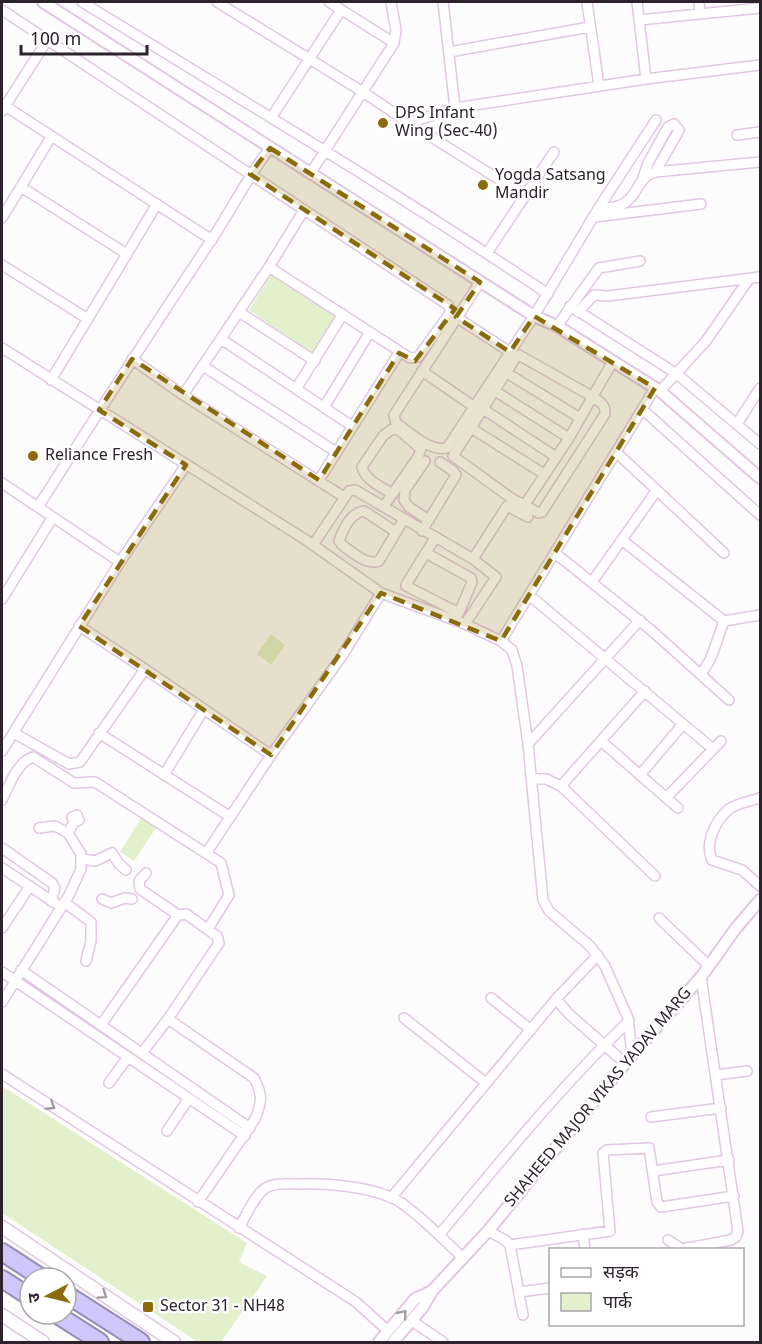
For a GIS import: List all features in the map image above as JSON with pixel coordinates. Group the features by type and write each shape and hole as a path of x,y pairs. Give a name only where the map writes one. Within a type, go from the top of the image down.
{"highway":[{"path":"2,1252 24,1266"},
{"path":"2,1279 18,1289"},
{"path":"78,1302 141,1342"},
{"path":"75,1326 100,1342"}],"main road":[{"path":"2,1227 174,1342"},
{"path":"2,1316 43,1342"}],"street":[{"path":"43,2 480,282 534,316 557,326 657,390 760,478"},
{"path":"82,2 487,253 548,294"},
{"path":"217,2 524,195"},
{"path":"329,2 394,43"},
{"path":"310,174 394,43 396,30 391,2"},
{"path":"442,2 455,108"},
{"path":"587,2 599,86"},
{"path":"637,2 646,79"},
{"path":"699,2 700,14"},
{"path":"639,20 758,6"},
{"path":"2,10 450,308 449,317 418,357 410,358 269,267"},
{"path":"271,118 341,10"},
{"path":"449,52 590,27"},
{"path":"48,39 3,107 212,240"},
{"path":"409,123 455,108 646,79 760,65"},
{"path":"480,282 394,415 394,419 420,439 439,449 447,448 478,407 596,213 656,120"},
{"path":"596,213 627,202 643,178 648,163 668,126 674,124 679,130 678,134 656,172"},
{"path":"738,135 760,132"},
{"path":"2,218 51,137"},
{"path":"38,507 132,359 212,240 250,174 270,148"},
{"path":"487,253 554,152"},
{"path":"643,178 656,172 760,162"},
{"path":"21,187 128,254"},
{"path":"51,380 157,204"},
{"path":"596,213 701,204"},
{"path":"183,395 269,267 304,210"},
{"path":"574,309 598,268 640,261"},
{"path":"2,264 88,319"},
{"path":"557,326 574,309 594,296 760,277"},
{"path":"501,641 642,409 657,390 677,374 706,341 749,279"},
{"path":"574,309 677,374 760,444"},
{"path":"239,312 315,361"},
{"path":"296,390 342,314"},
{"path":"456,316 510,352"},
{"path":"324,407 370,332"},
{"path":"221,339 352,426"},
{"path":"2,348 313,545 381,593 465,624 501,641 512,650 528,744 543,900 555,918 598,955 605,966 629,1021 629,1060"},
{"path":"319,480 399,352"},
{"path":"521,355 593,397 604,405 605,414 542,512 535,513 453,456 471,428 478,407 495,391 516,357 521,355"},
{"path":"132,359 183,395 344,497"},
{"path":"524,506 568,438 613,361"},
{"path":"203,366 336,452"},
{"path":"422,371 556,457"},
{"path":"507,373 580,418"},
{"path":"737,424 760,388"},
{"path":"495,391 568,438"},
{"path":"642,409 760,515"},
{"path":"471,428 544,474"},
{"path":"384,506 393,494 418,457 421,449 399,430 392,429 382,436 362,467 363,473 368,478 393,494"},
{"path":"616,452 724,553"},
{"path":"425,460 405,490 404,500 409,507 429,520"},
{"path":"422,531 456,475 440,462"},
{"path":"2,751 120,561 186,465"},
{"path":"2,483 120,561"},
{"path":"313,545 344,497 349,491 355,490 472,559 496,577 465,624"},
{"path":"592,582 657,490"},
{"path":"472,559 507,506 528,517"},
{"path":"396,532 364,511 359,511 342,532 339,541 369,563 375,563 379,561 404,519"},
{"path":"2,599 53,517"},
{"path":"426,553 471,578 472,582 459,613 406,586 435,538"},
{"path":"622,540 724,621 760,615"},
{"path":"555,553 640,620 729,699"},
{"path":"207,852 271,755 342,656 381,593"},
{"path":"529,595 713,749"},
{"path":"528,744 640,620"},
{"path":"702,673 715,648 724,621"},
{"path":"79,626 271,755"},
{"path":"14,733 69,764 80,762 145,669"},
{"path":"561,786 645,691"},
{"path":"164,775 204,709"},
{"path":"640,775 683,724"},
{"path":"99,733 229,816"},
{"path":"601,741 678,808"},
{"path":"666,798 721,741"},
{"path":"2,800 22,764 33,757 74,783 95,782 207,852 221,863 229,891 227,899 208,929"},
{"path":"532,779 546,779 561,786 656,876"},
{"path":"760,798 730,809 713,829 709,853 712,860 742,870 760,886"},
{"path":"68,833 74,822"},
{"path":"2,1002 63,905 78,876 82,859 68,833 55,826 39,828"},
{"path":"2,848 52,883 55,888 51,901"},
{"path":"82,859 95,861 112,853 117,862 126,870"},
{"path":"2,868 51,901 63,905 91,922 91,941 86,961"},
{"path":"137,894 139,881 146,873"},
{"path":"2,928 30,886"},
{"path":"102,899 111,903 137,894 178,915 186,914 208,929 219,940 217,948 142,1053"},
{"name":"SHAHEED MAJOR VIKAS YADAV MARG","path":"393,1342 412,1321 432,1291 488,1231 701,976 760,900"},
{"path":"101,1025 178,915"},
{"path":"659,918 709,966"},
{"path":"391,1198 556,999 598,955"},
{"path":"21,970 142,1053 248,1132"},
{"path":"2,972 189,1098 248,1132"},
{"path":"687,1248 736,1238 738,1231 701,976"},
{"path":"491,998 531,1030"},
{"path":"556,999 569,1014 604,1045 629,1060"},
{"path":"404,1018 486,1083"},
{"path":"168,1019 254,1078 260,1090 261,1105 248,1132 198,1202"},
{"path":"439,1236 604,1045 629,1021"},
{"path":"109,1083 128,1057"},
{"path":"716,1075 747,1071"},
{"path":"2,1074 356,1302 388,1331"},
{"path":"167,1131 189,1098"},
{"path":"651,1117 721,1108"},
{"path":"510,1245 583,1234 608,1233 611,1228 603,1157 605,1151 649,1148 657,1202 661,1207 734,1196"},
{"path":"653,1171 729,1160"},
{"path":"239,1228 262,1191 272,1185 341,1186 391,1198 421,1219 462,1257"},
{"path":"488,1231 510,1245 524,1316"},
{"path":"583,1234 585,1248"},
{"path":"668,1240 680,1248"},
{"path":"519,1292 549,1288"},
{"name":"SHAHEED MAJOR VIKAS YADAV MARG","path":"379,1342 415,1299 432,1291"},
{"path":"412,1321 443,1342"}],"highlighted area":[{"path":"270,148 480,282 456,317 510,352 534,316 655,388 501,641 381,593 271,755 79,626 186,465 99,410 132,359 319,480 399,353 415,361 455,309 250,174"}],"green space":[{"path":"272,273 338,316 314,354 249,310"},
{"path":"271,634 285,645 271,665 257,654"},
{"path":"142,817 156,828 134,861 120,852"},
{"path":"2,1086 247,1243 239,1262 267,1276 221,1342 198,1342 2,1213"}],"place":[{"name":"DPS Infant Wing (Sec-40)","path":"383,123"},
{"name":"Yogda Satsang Mandir","path":"483,185"},
{"name":"Reliance Fresh","path":"33,456"},
{"name":"Sector 31 - NH48","path":"148,1307"}]}
